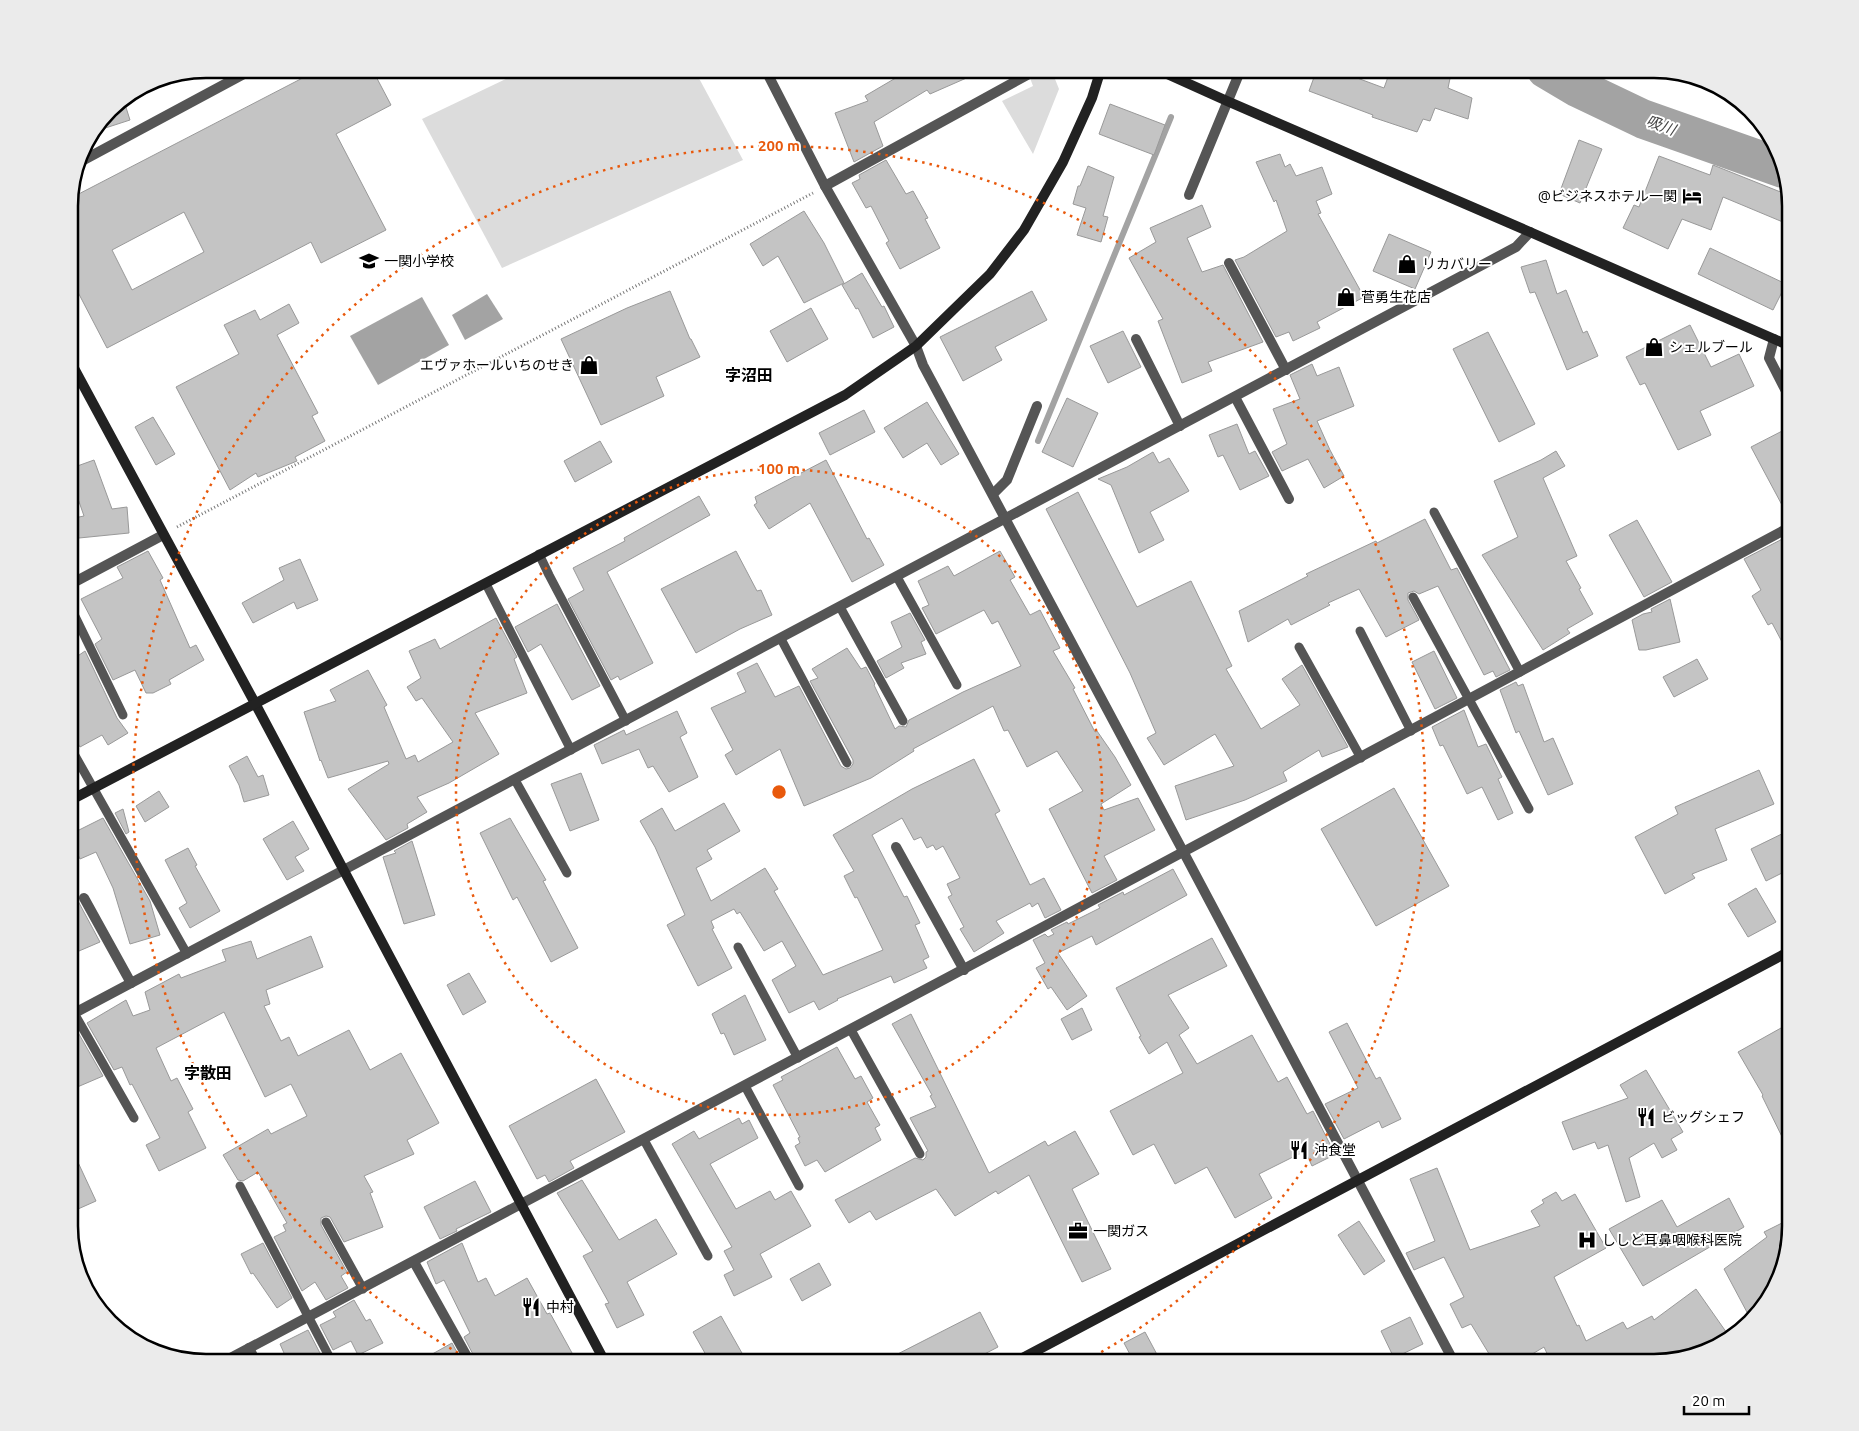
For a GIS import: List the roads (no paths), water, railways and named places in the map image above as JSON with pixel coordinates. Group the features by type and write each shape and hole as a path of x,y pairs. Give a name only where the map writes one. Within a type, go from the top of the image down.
{"street":[{"path":"825,186 1023,77"},
{"path":"78,796 845,395 916,346 990,274 1024,230 1063,162 1092,98 1098,77"},
{"path":"1174,77 1782,342"},
{"path":"1189,194 1237,77"},
{"path":"86,159 236,78"},
{"path":"769,78 825,186 916,346 923,365 1450,1354"},
{"path":"78,1011 1286,370 1516,246 1530,232"},
{"path":"1229,263 1286,370"},
{"path":"1136,339 1180,426"},
{"path":"1774,339 1769,358 1782,383"},
{"path":"78,376 256,705 601,1354"},
{"path":"1235,397 1289,499"},
{"path":"993,494 1007,480 1037,406"},
{"path":"238,1354 1184,853 1782,531"},
{"path":"78,580 163,535"},
{"path":"896,847 964,970"},
{"path":"84,898 131,984"},
{"path":"1030,1354 1782,955"},
{"path":"414,1262 466,1354"},
{"path":"249,1348 252,1354"}],"lane":[{"path":"1434,512 1520,672"},
{"path":"540,554 548,575 626,721"},
{"path":"897,577 957,685"},
{"path":"486,584 571,750"},
{"path":"1413,597 1530,809"},
{"path":"840,607 903,721"},
{"path":"78,622 123,715"},
{"path":"1360,631 1411,730"},
{"path":"781,639 847,763"},
{"path":"1299,647 1361,758"},
{"path":"78,762 187,954"},
{"path":"515,780 567,873"},
{"path":"738,947 798,1058"},
{"path":"78,1026 134,1118"},
{"path":"851,1030 920,1154"},
{"path":"745,1086 799,1186"},
{"path":"644,1140 708,1256"},
{"path":"240,1186 328,1354"},
{"path":"326,1222 363,1289"}],"waterway":[{"name":"吸川","path":"1560,77 1643,119 1775,166"},
{"path":"1038,441 1171,117"}],"place":[{"name":"@ビジネスホテル一関","path":"1692,196"},
{"name":"一関小学校","path":"369,261"},
{"name":"リカバリー","path":"1407,264"},
{"name":"菅勇生花店","path":"1346,297"},
{"name":"シェルブール","path":"1654,347"},
{"name":"エヴァホールいちのせき","path":"589,365"},
{"name":"ビッグシェフ","path":"1646,1117"},
{"name":"沖食堂","path":"1299,1150"},
{"name":"一関ガス","path":"1078,1231"},
{"name":"ししど耳鼻咽喉科医院","path":"1587,1240"},
{"name":"中村","path":"531,1307"}],"district":[{"name":"字沼田","path":"749,375"},
{"name":"字散田","path":"208,1073"}]}
